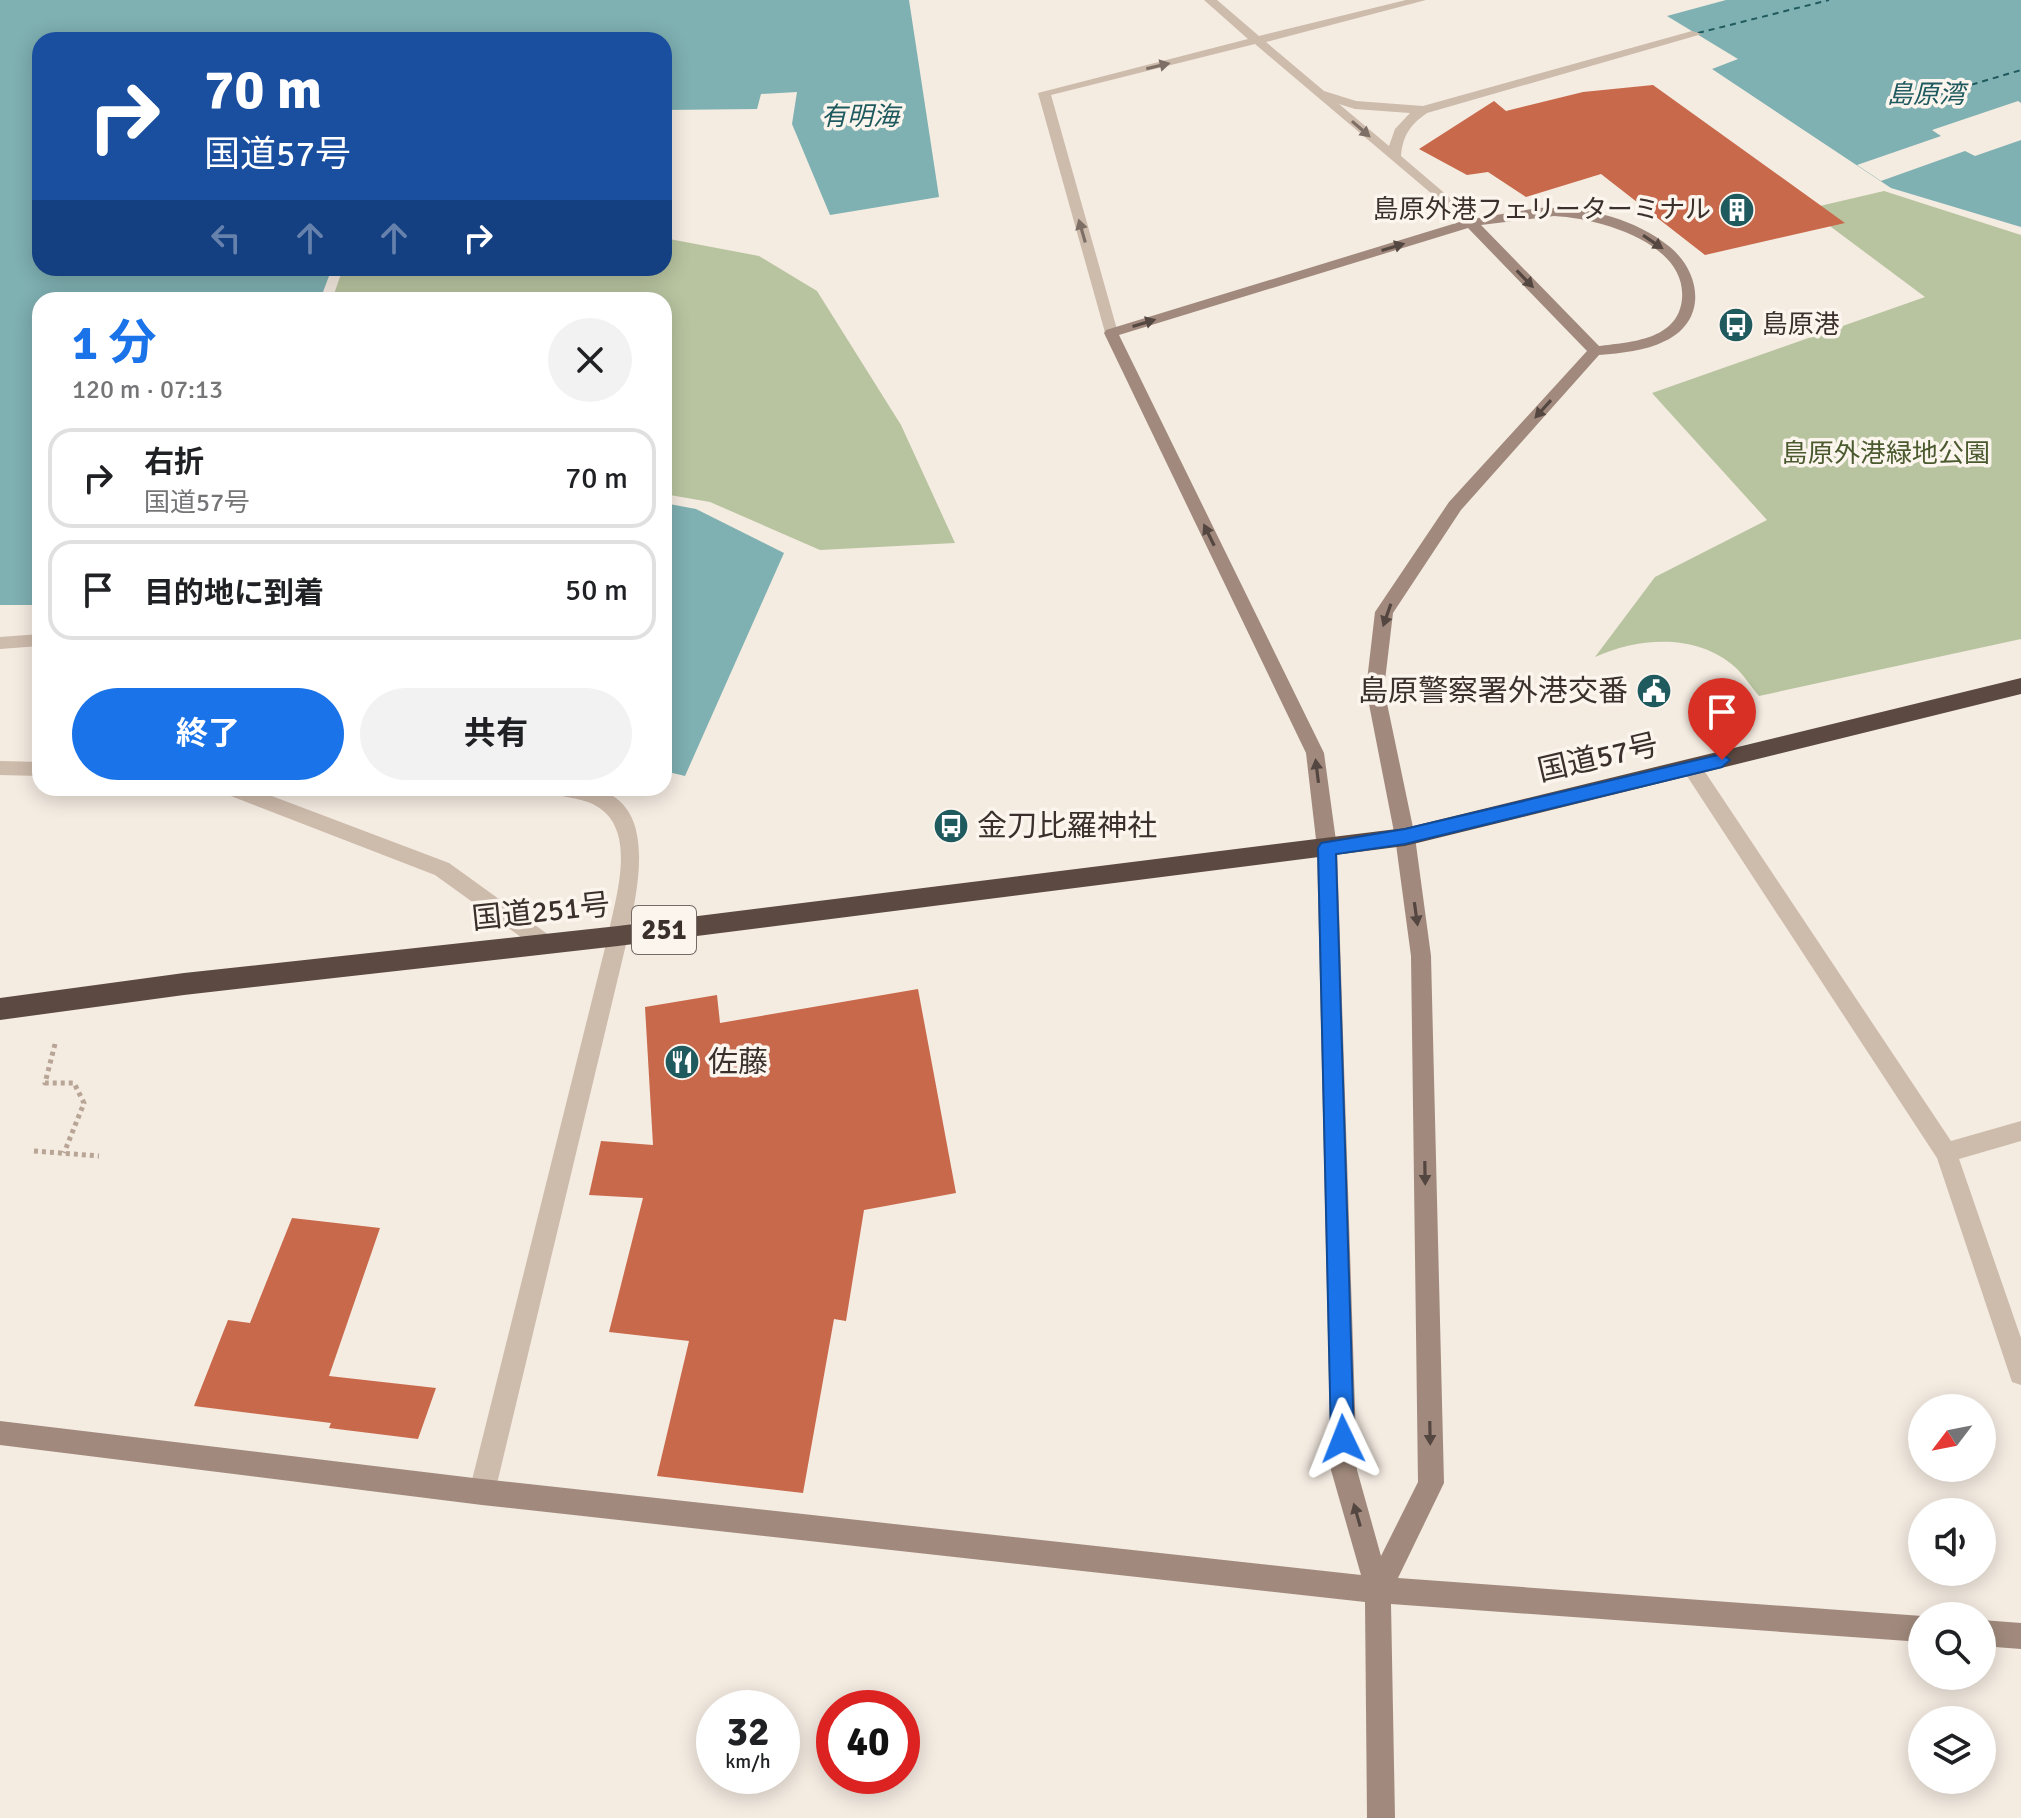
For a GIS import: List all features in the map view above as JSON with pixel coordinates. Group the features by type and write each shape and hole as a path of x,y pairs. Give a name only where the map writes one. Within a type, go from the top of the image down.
{"highway":[{"name":"国道57号","path":"1327,848 1405,837 2021,686"},
{"name":"国道251号","path":"0,1009 184,984 618,936 1327,848"}],"street":[{"path":"1210,0 1471,223 1595,351"},
{"path":"1381,1818 1378,1590 1344,1470 1327,848 1315,753 1111,333 1044,93 1420,0"},
{"path":"1394,157 1396,139 1404,123 1423,110 1696,34"},
{"path":"1321,94 1355,105 1423,110"},
{"path":"1111,333 1471,223 1525,211 1563,211 1639,232 1666,250 1685,272 1692,295 1686,316 1667,334 1638,346 1595,351 1455,506 1384,612 1375,689 1405,837 1421,956 1431,1483 1378,1590"},
{"path":"0,643 32,641"},
{"path":"0,768 32,769"},
{"path":"1692,768 1946,1153 2021,1373"},
{"path":"251,796 442,869 546,944"},
{"path":"482,1492 618,936 631,847 627,830 606,802 585,796"},
{"path":"1946,1153 2021,1131"},
{"path":"0,1433 482,1492 1378,1590 1908,1628"},
{"path":"1996,1634 2021,1636"}],"path":[{"path":"64,1153 84,1103 74,1083 45,1083 66,1001"},
{"path":"34,1151 99,1156"}],"green space":[{"name":"島原外港緑地公園","path":"1884,191 2021,235 2021,639 1759,696 1738,670 1703,648 1649,642 1595,657 1655,577 1767,520 1652,393 1925,297 1807,209"},
{"path":"672,240 759,256 817,291 901,425 955,543 820,550 710,502 672,495 672,292 335,292 340,276 672,276"}],"water":[{"name":"有明海","path":"0,0 909,0 939,197 830,215 792,124 797,92 761,94 757,109 672,110 672,32 32,32 32,276 329,276 323,292 32,292 32,605 0,605"},
{"name":"島原湾","path":"1726,0 2021,0 2021,227 1891,188 1712,69 1738,59 1667,16"},
{"path":"672,504 696,509 784,553 685,776 672,773"}],"pier":[{"path":"2018,101 2021,103 2021,140 1975,156 1965,151 1881,181 1857,165 1941,136 1932,130"}],"building":[{"name":"島原外港フェリーターミナル","path":"1653,85 1845,223 1705,255 1601,174 1526,197 1488,172 1467,175 1419,149 1494,101 1506,111 1583,92"},
{"path":"918,989 956,1193 864,1210 846,1321 834,1319 803,1493 657,1476 689,1341 609,1332 643,1198 589,1195 601,1141 653,1145 645,1007 717,995 720,1023"},
{"path":"292,1218 380,1228 329,1376 436,1388 418,1439 329,1428 331,1423 194,1406 228,1320 250,1323"}],"ferry route":[{"path":"1698,33 1829,0"},
{"path":"1940,94 2021,70"}],"place":[{"name":"島原外港フェリーターミナル","path":"1737,210"},
{"name":"島原港","path":"1736,325"},
{"name":"島原警察署外港交番","path":"1654,691"},
{"name":"金刀比羅神社","path":"951,826"},
{"name":"佐藤","path":"682,1062"}],"route":[{"path":"1343,1439 1327,848 1405,837 1722,760"}]}
